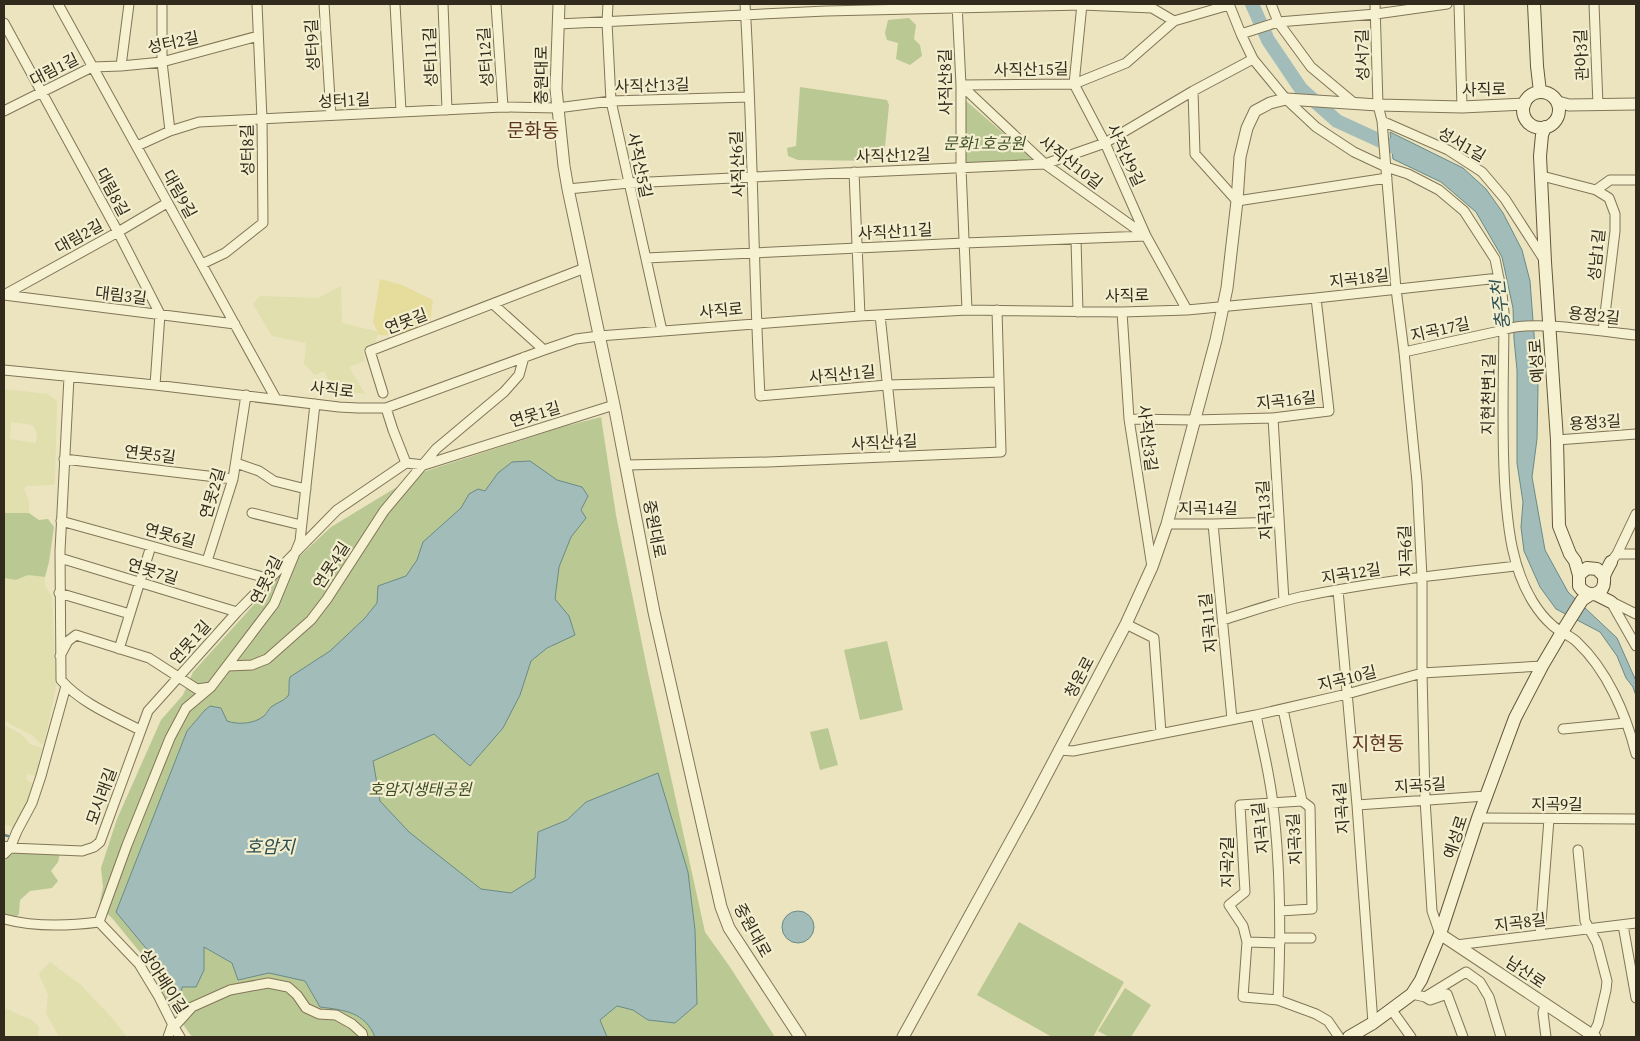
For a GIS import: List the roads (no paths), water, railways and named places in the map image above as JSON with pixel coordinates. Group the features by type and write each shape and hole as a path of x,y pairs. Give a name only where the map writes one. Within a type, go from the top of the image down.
{"main road":[{"path":"1534,4 1540,92"},
{"path":"1540,92 1550,94 1558,107 1556,120 1539,126 1526,118 1524,113 1525,104 1530,96 1540,92"},
{"name":"예성로","path":"1539,126 1545,262 1544,326 1557,440 1559,526 1570,554 1592,584"},
{"name":"예성로","path":"1349,1037 1373,1023 1412,994 1421,980 1440,934 1478,818 1515,718 1542,666 1592,584 1614,558"},
{"path":"1592,584 1612,602"}],"street":[{"name":"대림9길","path":"58,4 276,399"},
{"path":"121,66 129,4"},
{"path":"162,4 162,62 170,131"},
{"name":"성터8길","path":"202,264 225,253 263,223 258,4"},
{"name":"성터9길","path":"324,4 331,115"},
{"path":"395,4 401,112"},
{"name":"성터11길","path":"442,4 447,110"},
{"name":"성터12길","path":"496,4 503,108"},
{"name":"중원대로","path":"559,4 556,88 568,189 614,405 652,604 721,907 729,928 800,1037"},
{"name":"사직산5길","path":"608,4 607,22 611,101 662,331"},
{"name":"사직산6길","path":"745,4 756,324"},
{"path":"558,24 746,15 826,7 1082,4 1152,8 1174,22"},
{"path":"1074,84 1082,4"},
{"name":"사직산15길","path":"961,85 1074,84 1126,62 1174,22 1229,4"},
{"name":"지현천변1길","path":"1229,4 1253,58 1286,99 1316,127 1354,152 1386,167 1408,174 1439,190 1464,211 1495,259 1508,328 1502,450 1507,519 1516,566 1533,603 1552,625 1565,628 1592,658 1615,694 1636,754"},
{"path":"1271,4 1278,22 1310,67 1354,103"},
{"name":"성서7길","path":"1375,4 1378,105 1382,121"},
{"path":"1241,34 1278,22 1376,14 1447,4"},
{"path":"1459,4 1462,107"},
{"name":"관아3길","path":"1594,4 1598,104"},
{"name":"사직산8길","path":"957,6 967,310"},
{"name":"대림8길","path":"4,23 50,105 160,314"},
{"name":"성터2길","path":"92,67 162,62 258,36"},
{"name":"사직산12길","path":"568,189 752,177 1045,164 1105,142 1253,58"},
{"name":"대림1길","path":"4,112 92,67"},
{"name":"사직산9길","path":"1074,84 1105,142 1146,236 1187,310"},
{"name":"사직산10길","path":"961,85 1045,164 1146,236"},
{"path":"1192,91 1195,154 1237,201"},
{"name":"사직산13길","path":"557,108 611,101 749,96"},
{"path":"1222,307 1227,288 1240,157 1247,128 1255,112 1270,103 1286,99"},
{"name":"사직로","path":"1286,99 1378,105 1462,107 1525,104"},
{"path":"1558,107 1569,105 1636,104"},
{"path":"1558,107 1636,109"},
{"name":"성터1길","path":"137,146 170,131 199,122 447,110 557,108"},
{"name":"지곡6길","path":"1382,121 1396,288 1417,482 1422,577 1425,799 1432,911 1440,934"},
{"name":"성서1길","path":"1382,121 1448,150 1482,172 1504,199 1545,262"},
{"path":"854,172 860,316"},
{"path":"1542,176 1596,190 1610,180 1636,180"},
{"path":"1237,201 1387,178"},
{"name":"성남1길","path":"1596,190 1609,198 1615,214 1615,231 1603,332"},
{"name":"대림2길","path":"4,295 167,203"},
{"name":"사직산11길","path":"646,258 1146,236"},
{"path":"1076,239 1078,312"},
{"name":"연못길","path":"383,393 370,351 585,268"},
{"name":"지곡18길","path":"1222,307 1499,278"},
{"name":"대림3길","path":"4,295 235,324"},
{"name":"지곡16길","path":"1129,419 1273,418 1329,411 1316,298"},
{"path":"493,304 544,350"},
{"name":"사직로","path":"4,370 315,404 358,408 386,408 576,339 599,336 860,316 967,310 1122,312 1222,307"},
{"name":"청운로","path":"904,1037 1060,750 1126,624 1152,567 1167,524 1216,340 1222,307"},
{"name":"사직산4길","path":"626,465 768,462 1001,452 997,310"},
{"name":"사직산3길","path":"1122,312 1129,419 1152,567"},
{"path":"155,385 160,314"},
{"path":"880,315 895,456"},
{"name":"사직산1길","path":"756,324 760,396 888,385 999,382"},
{"name":"용정2길","path":"1508,328 1544,326 1636,334"},
{"name":"지곡17길","path":"1404,352 1508,328"},
{"name":"연못4길","path":"228,666 252,665 267,659 311,620 323,606 384,511 436,449 504,392 519,375 524,357"},
{"path":"69,376 59,593 61,680 86,701 140,730"},
{"name":"연못2길","path":"207,561 233,479 246,395"},
{"name":"연못3길","path":"228,666 274,604 297,551 302,525 315,404"},
{"name":"연못1길","path":"140,730 148,711 178,677 237,612 337,510 406,463 424,465 614,405"},
{"path":"386,408 406,463"},
{"name":"지곡13길","path":"1273,418 1284,601"},
{"name":"용정3길","path":"1557,440 1636,434"},
{"name":"연못5길","path":"64,459 233,479"},
{"name":"연못2길","path":"236,463 260,471 274,481 306,489"},
{"path":"252,512 302,525"},
{"path":"1614,558 1636,514"},
{"name":"연못6길","path":"62,521 270,579"},
{"name":"지곡14길","path":"1167,524 1280,522"},
{"name":"지곡11길","path":"1213,524 1232,720"},
{"path":"119,649 151,546"},
{"path":"1614,558 1636,554"},
{"name":"연못7길","path":"60,558 237,612"},
{"name":"지곡12길","path":"1223,620 1284,601 1338,590 1422,577 1516,566"},
{"name":"지곡4길","path":"1338,590 1373,1023"},
{"path":"59,593 130,614"},
{"path":"1612,602 1636,614"},
{"path":"1612,602 1636,646"},
{"path":"1126,624 1154,638 1162,733"},
{"path":"60,656 68,641 76,635 149,658 197,689 211,686"},
{"path":"4,919 39,924 86,924 99,922 127,845 170,738 186,708 211,686 228,666"},
{"name":"지곡10길","path":"1060,750 1072,751 1256,715 1422,674 1542,666"},
{"path":"6,849 32,803 42,776 66,686"},
{"name":"지곡3길","path":"1280,911 1312,909 1310,807 1302,801 1283,709"},
{"name":"지곡1길","path":"1256,715 1273,804 1278,852 1280,911 1278,1000"},
{"path":"1563,729 1625,723"},
{"name":"모시래길","path":"6,849 82,851 94,847 100,842 140,730"},
{"name":"지곡5길","path":"1356,805 1486,796"},
{"path":"1273,804 1302,801"},
{"name":"지곡2길","path":"1273,804 1240,805 1245,892 1229,905 1243,926 1247,942 1243,997 1278,1000"},
{"name":"지곡9길","path":"1478,818 1636,819"},
{"path":"1540,935 1549,819"},
{"path":"1578,850 1584,920 1597,942 1607,981 1594,1036"},
{"name":"상아배이길","path":"99,922 139,964 174,1025 192,1007 230,990 268,983 288,988 297,995 306,1008 319,1014 336,1015 352,1024 363,1037"},
{"name":"지곡8길","path":"1456,945 1636,923"},
{"path":"1623,925 1636,998"},
{"name":"남산로","path":"1440,934 1594,1036"},
{"path":"1247,942 1311,938"},
{"path":"1425,997 1466,972 1480,982 1489,997 1500,1037"},
{"path":"1412,994 1430,1000 1448,994 1463,1037"},
{"path":"1278,1000 1301,1007 1322,1017 1328,1021 1339,1037"},
{"path":"1545,1004 1543,1013 1546,1037"},
{"path":"1391,1009 1411,1037"},
{"path":"168,1037 174,1025"},
{"path":"174,1025 180,1037"}],"water":[{"path":"1390,132 1463,168 1486,189 1503,213 1522,250 1530,281 1538,387 1537,439 1532,477 1545,550 1568,592 1617,638 1636,681 1636,696 1617,656 1600,632 1556,609 1540,587 1524,551 1521,527 1523,502 1517,463 1517,370 1513,308 1502,257 1476,212 1441,182 1393,159"},
{"name":"호암지","path":"530,461 557,480 582,487 588,496 581,510 586,518 571,537 559,567 555,599 569,616 575,635 547,648 531,661 520,695 503,728 470,766 434,734 373,761 380,801 409,832 481,889 511,893 535,878 538,832 567,820 586,802 658,773 688,872 695,930 697,1004 675,1023 648,1020 633,1010 617,1006 600,1020 607,1037 375,1037 366,1022 360,1017 337,1009 320,1007 305,981 269,973 238,980 232,963 204,947 204,970 196,987 182,987 180,1006 163,984 154,958 116,912 187,731 210,706 221,708 227,721 231,722 251,722 264,716 271,707 288,696 290,677 330,651 364,619 377,603 378,586 406,576 417,560 423,542 461,508 469,494 478,489 485,491 498,473 512,462"},
{"path":"798,911 804,912 809,916 813,921 813,933 809,938 804,942 798,943 792,942 787,938 783,933 782,927 783,921 787,916 792,912"}],"waterway":[{"name":"충주천","path":"1252,4 1268,40 1301,89 1337,121 1407,153"},
{"path":"4,835 8,836"}],"district":[{"name":"문화동","path":"533,130"},
{"name":"지현동","path":"1378,743"}],"park label":[{"name":"문화1호공원","path":"984,143"},
{"name":"호암지생태공원","path":"420,789"}]}
